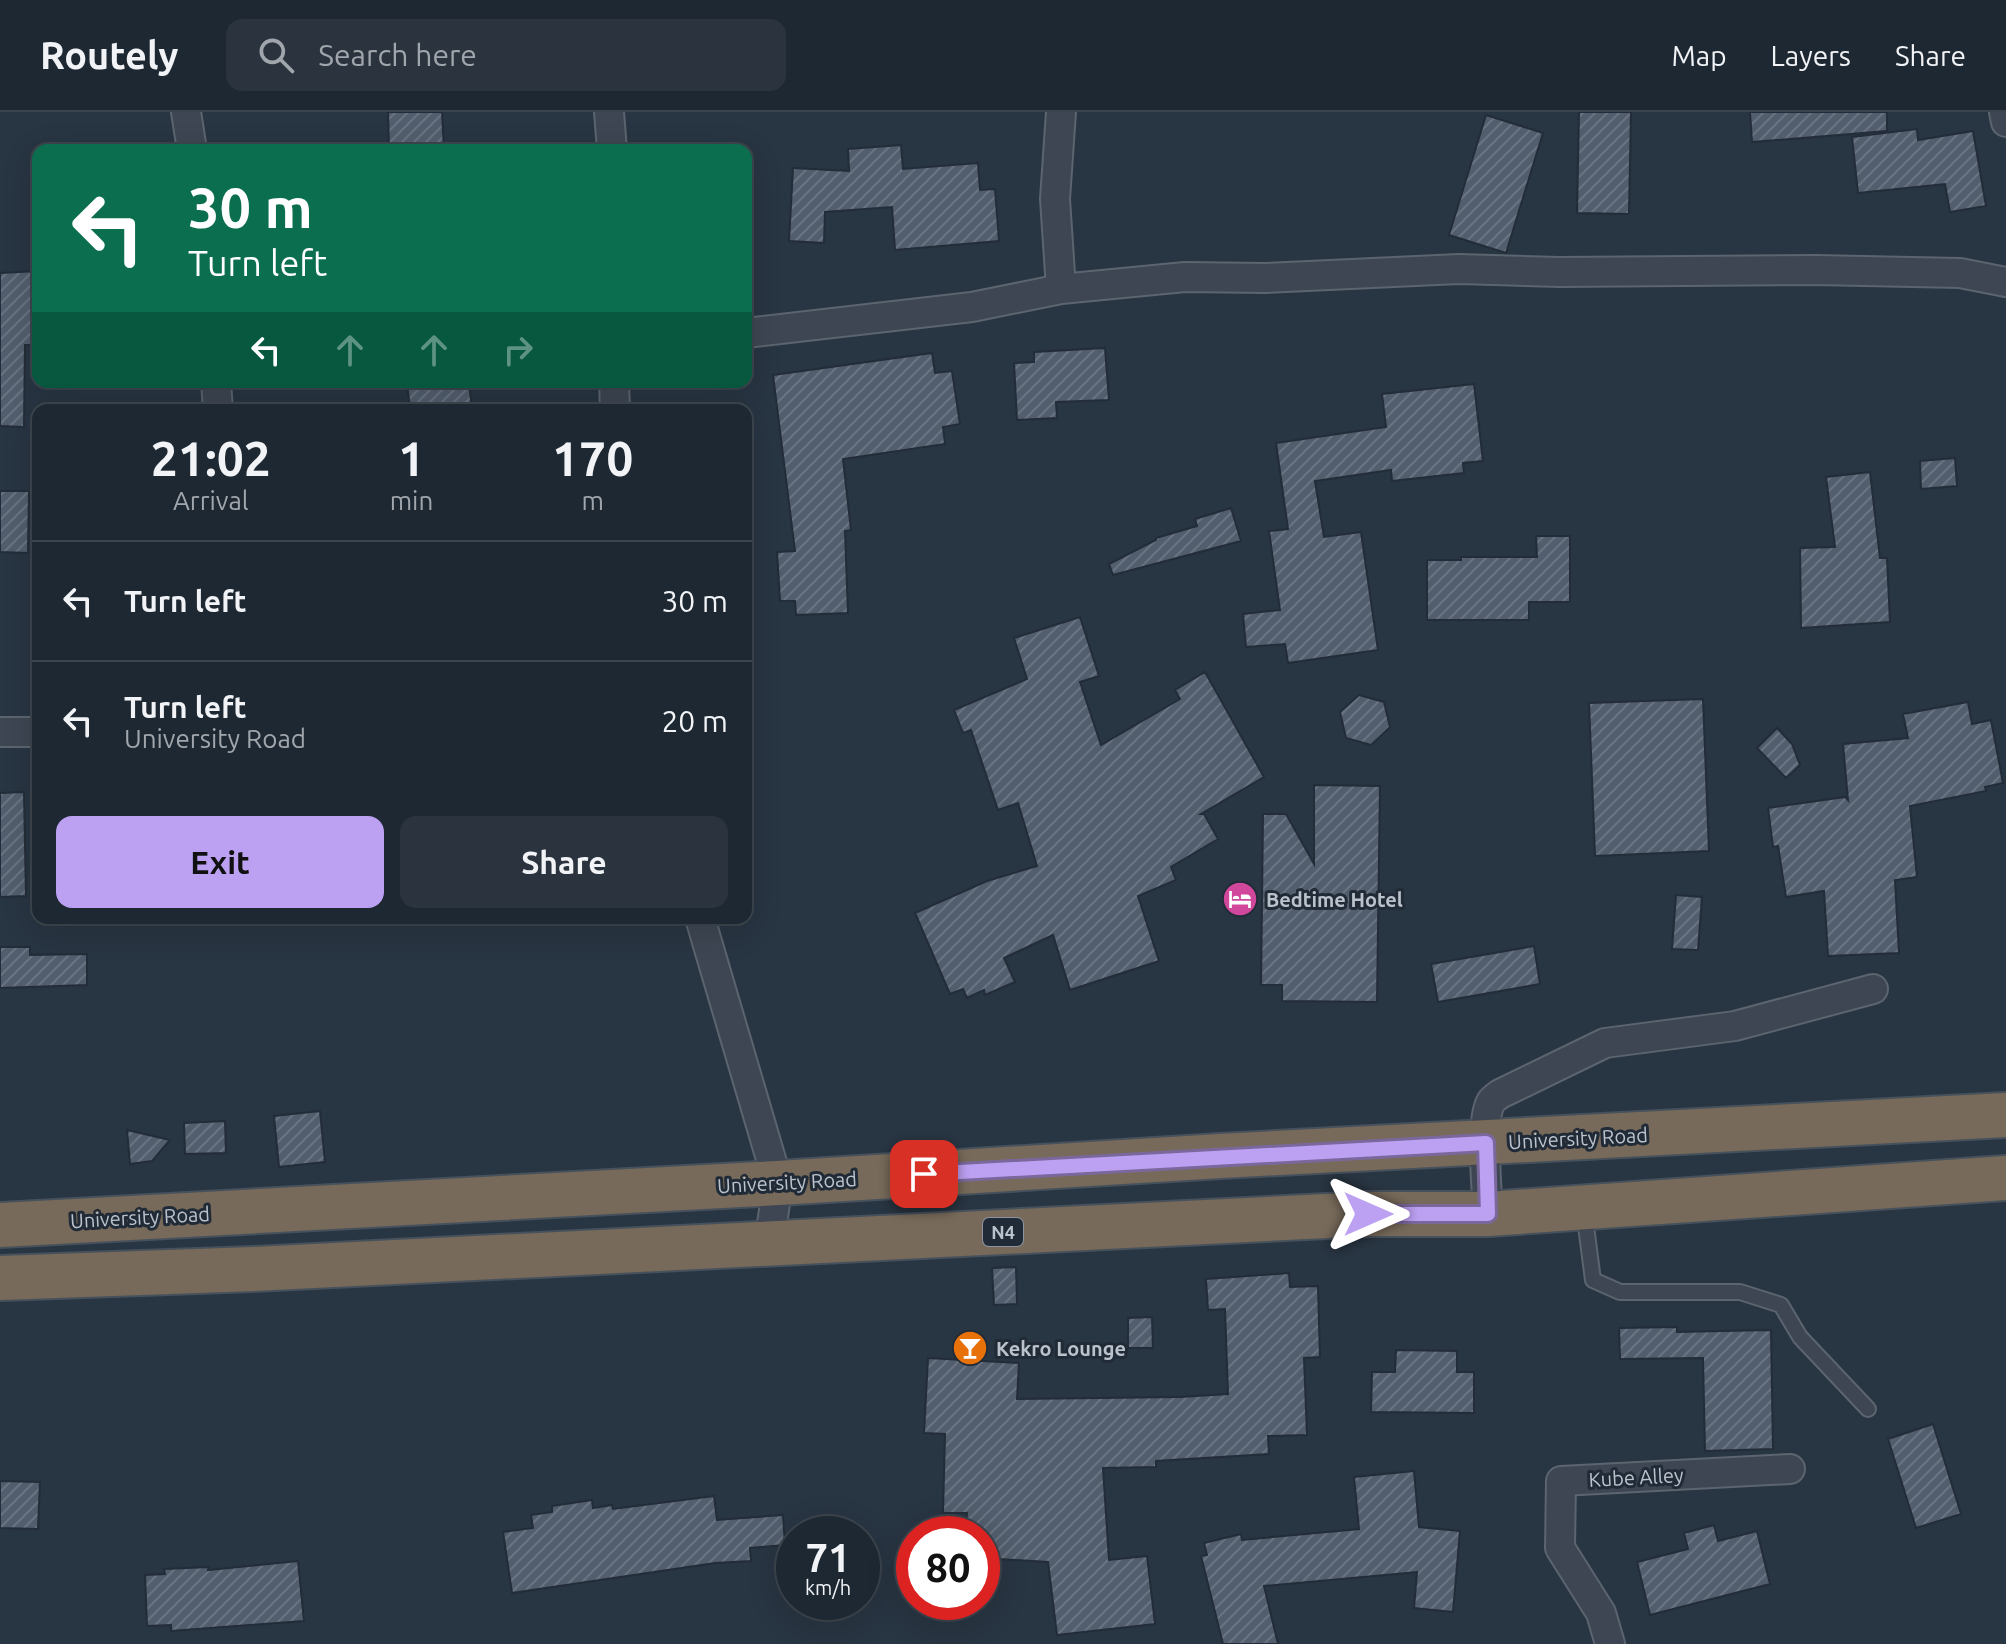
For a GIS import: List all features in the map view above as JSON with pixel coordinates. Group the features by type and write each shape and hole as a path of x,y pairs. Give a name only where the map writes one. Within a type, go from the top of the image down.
{"highway":[{"name":"University Road","path":"0,1225 2006,1115"},
{"name":"N4","path":"0,1278 1368,1214 1488,1214 2006,1178"}],"street":[{"path":"186,112 191,144"},
{"path":"609,112 612,144"},
{"path":"1061,112 1055,199 1061,289"},
{"path":"2004,112 2006,122"},
{"path":"752,332 972,307 1061,289 1185,277 1265,278 1459,269 1559,272 1816,270 1960,273 2006,282"},
{"path":"0,732 32,732"},
{"path":"702,924 778,1183 769,1244"},
{"path":"1488,1214 1486,1143 1491,1100 1605,1043 1735,1026 1873,989"},
{"name":"Kube Alley","path":"1610,1644 1601,1613 1560,1548 1561,1481 1790,1469"}],"lane":[{"path":"1583,1207 1593,1280 1620,1292 1740,1292 1781,1305 1800,1337 1868,1409"}],"building":[{"path":"388,112 442,112 444,144 389,144"},
{"path":"1579,112 1631,112 1629,214 1577,213"},
{"path":"1750,112 1887,112 1887,131 1752,142"},
{"path":"1486,115 1543,133 1506,253 1449,235"},
{"path":"1917,129 1918,140 1973,131 1986,206 1950,212 1945,184 1858,193 1852,137"},
{"path":"901,145 903,169 978,163 980,190 995,189 999,241 895,250 892,207 825,212 824,243 789,241 793,168 849,171 848,149"},
{"path":"32,271 32,345 25,345 24,427 0,426 0,273"},
{"path":"1105,348 1109,400 1056,402 1057,418 1017,420 1014,363 1034,362 1034,352"},
{"path":"932,353 935,373 952,371 960,424 943,427 945,444 843,459 851,530 845,531 848,613 796,615 795,601 780,601 777,552 795,551 773,375"},
{"path":"1474,384 1483,461 1463,463 1464,473 1392,481 1391,470 1315,481 1324,537 1361,532 1378,650 1288,663 1285,644 1246,647 1243,614 1280,610 1269,531 1288,529 1276,443 1386,427 1382,394"},
{"path":"408,388 470,388 471,404 409,404"},
{"path":"1955,458 1957,486 1921,489 1920,461"},
{"path":"1870,472 1880,558 1887,558 1890,622 1801,628 1800,548 1835,547 1826,477"},
{"path":"0,491 29,491 28,553 0,552"},
{"path":"1231,508 1241,541 1113,575 1109,564 1156,538 1197,526 1195,519"},
{"path":"1536,536 1570,536 1570,602 1529,602 1529,620 1427,620 1427,560 1537,557"},
{"path":"1080,617 1099,676 1080,682 1101,745 1180,699 1175,690 1205,672 1264,777 1201,814 1204,814 1218,839 1171,867 1176,880 1138,896 1159,961 1070,990 1053,935 1004,958 1015,982 985,995 984,990 967,998 963,989 950,994 915,913 987,881 1037,866 1018,803 998,810 971,730 963,733 954,710 1027,679 1014,638"},
{"path":"1359,695 1384,702 1390,727 1371,745 1346,738 1340,712"},
{"path":"1703,699 1709,851 1595,856 1589,703"},
{"path":"1968,702 1972,724 1991,720 2003,783 1985,787 1986,791 1910,806 1917,877 1895,880 1899,953 1828,956 1824,891 1786,897 1778,846 1773,847 1768,808 1845,797 1848,800 1843,744 1908,738 1903,714"},
{"path":"1777,728 1792,744 1800,765 1786,778 1757,748"},
{"path":"1314,785 1380,786 1377,1002 1282,1001 1282,985 1261,985 1263,814 1286,814 1314,864"},
{"path":"24,792 26,896 0,897 0,793"},
{"path":"1676,895 1702,897 1698,950 1672,949"},
{"path":"1534,946 1540,984 1438,1002 1431,964"},
{"path":"0,947 30,947 30,955 87,954 87,985 0,988"},
{"path":"320,1111 325,1162 279,1167 274,1116"},
{"path":"225,1121 226,1153 185,1154 184,1123"},
{"path":"127,1130 170,1140 152,1161 130,1164"},
{"path":"1016,1267 1017,1304 994,1305 992,1268"},
{"path":"1289,1273 1290,1287 1318,1286 1320,1357 1304,1358 1307,1435 1268,1436 1269,1454 1156,1461 1156,1467 1103,1468 1109,1560 1147,1556 1155,1624 1057,1635 1048,1562 1000,1559 1000,1516 943,1513 945,1434 924,1433 928,1358 1019,1363 1017,1399 1228,1394 1225,1309 1208,1310 1206,1279"},
{"path":"1152,1317 1153,1348 1128,1348 1128,1318"},
{"path":"1677,1327 1677,1332 1771,1330 1773,1449 1705,1451 1703,1358 1620,1359 1619,1328"},
{"path":"1396,1350 1457,1351 1457,1372 1474,1372 1474,1413 1371,1412 1372,1372 1395,1372"},
{"path":"1933,1424 1961,1514 1916,1528 1888,1439"},
{"path":"1414,1471 1419,1527 1460,1531 1453,1612 1414,1608 1417,1572 1264,1586 1278,1644 1223,1644 1201,1556 1207,1555 1204,1543 1241,1534 1242,1540 1359,1529 1354,1477"},
{"path":"0,1481 40,1482 38,1529 0,1528"},
{"path":"714,1496 717,1520 783,1515 783,1516 776,1516 776,1546 750,1548 751,1561 715,1563 512,1593 503,1532 533,1528 531,1515 552,1512 552,1506 592,1500 593,1508 612,1505 613,1509"},
{"path":"1714,1525 1718,1541 1757,1531 1770,1584 1650,1615 1637,1562 1688,1549 1684,1533"},
{"path":"298,1561 304,1621 171,1631 171,1625 147,1626 145,1575 165,1574 164,1569 209,1567 208,1570"}],"place":[{"name":"Bedtime Hotel","path":"1240,899"},
{"name":"Kekro Lounge","path":"970,1348"}],"route":[{"path":"924,1174 1486,1143 1488,1214 1368,1214"}]}
